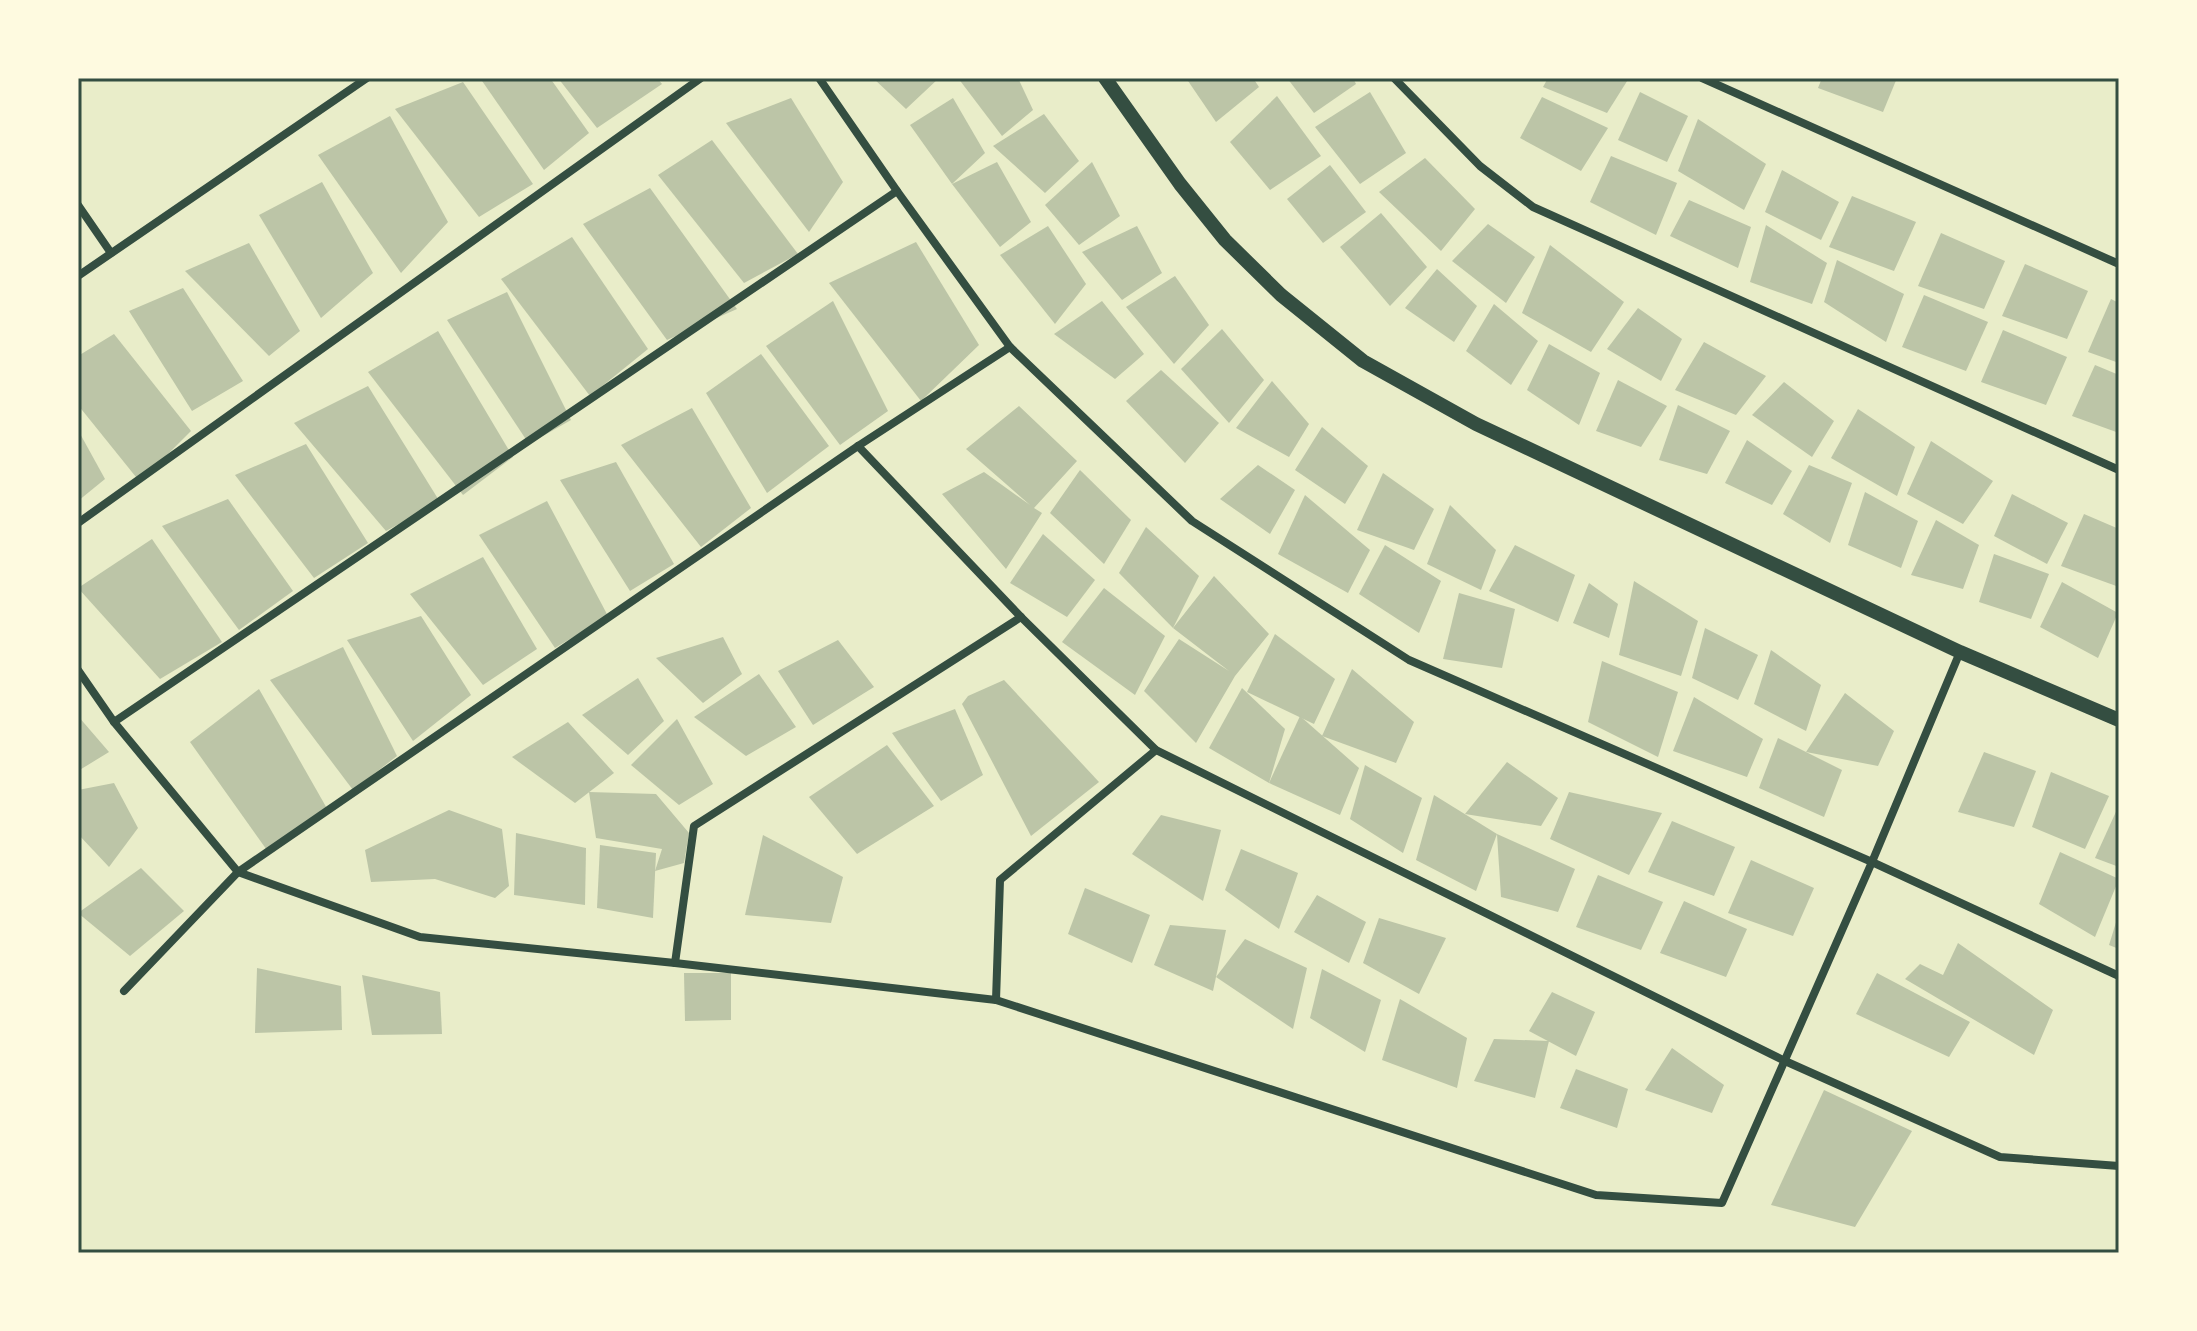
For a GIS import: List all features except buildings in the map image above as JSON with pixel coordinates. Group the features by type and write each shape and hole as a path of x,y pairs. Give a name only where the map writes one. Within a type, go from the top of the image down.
{"street":[{"path":"78,276 367,78"},
{"path":"78,523 701,78"},
{"path":"819,78 1010,347 1192,521 1409,660 1872,862 2119,976"},
{"path":"1105,78 1180,184 1225,240 1281,295 1363,361 1476,424 1960,652 2119,720"},
{"path":"1394,78 1480,166 1533,207 2119,470"},
{"path":"1702,78 2119,264"},
{"path":"114,722 897,191"},
{"path":"78,205 111,253"},
{"path":"124,991 238,872 858,446 1010,347"},
{"path":"858,446 1021,617 1156,750 1785,1061 2000,1157 2119,1166"},
{"path":"675,963 694,826 1021,617"},
{"path":"78,670 114,722 238,872 420,937 996,1000 1596,1195 1722,1203 1872,862 1960,652"},
{"path":"996,1000 1000,880 1156,750"}]}
